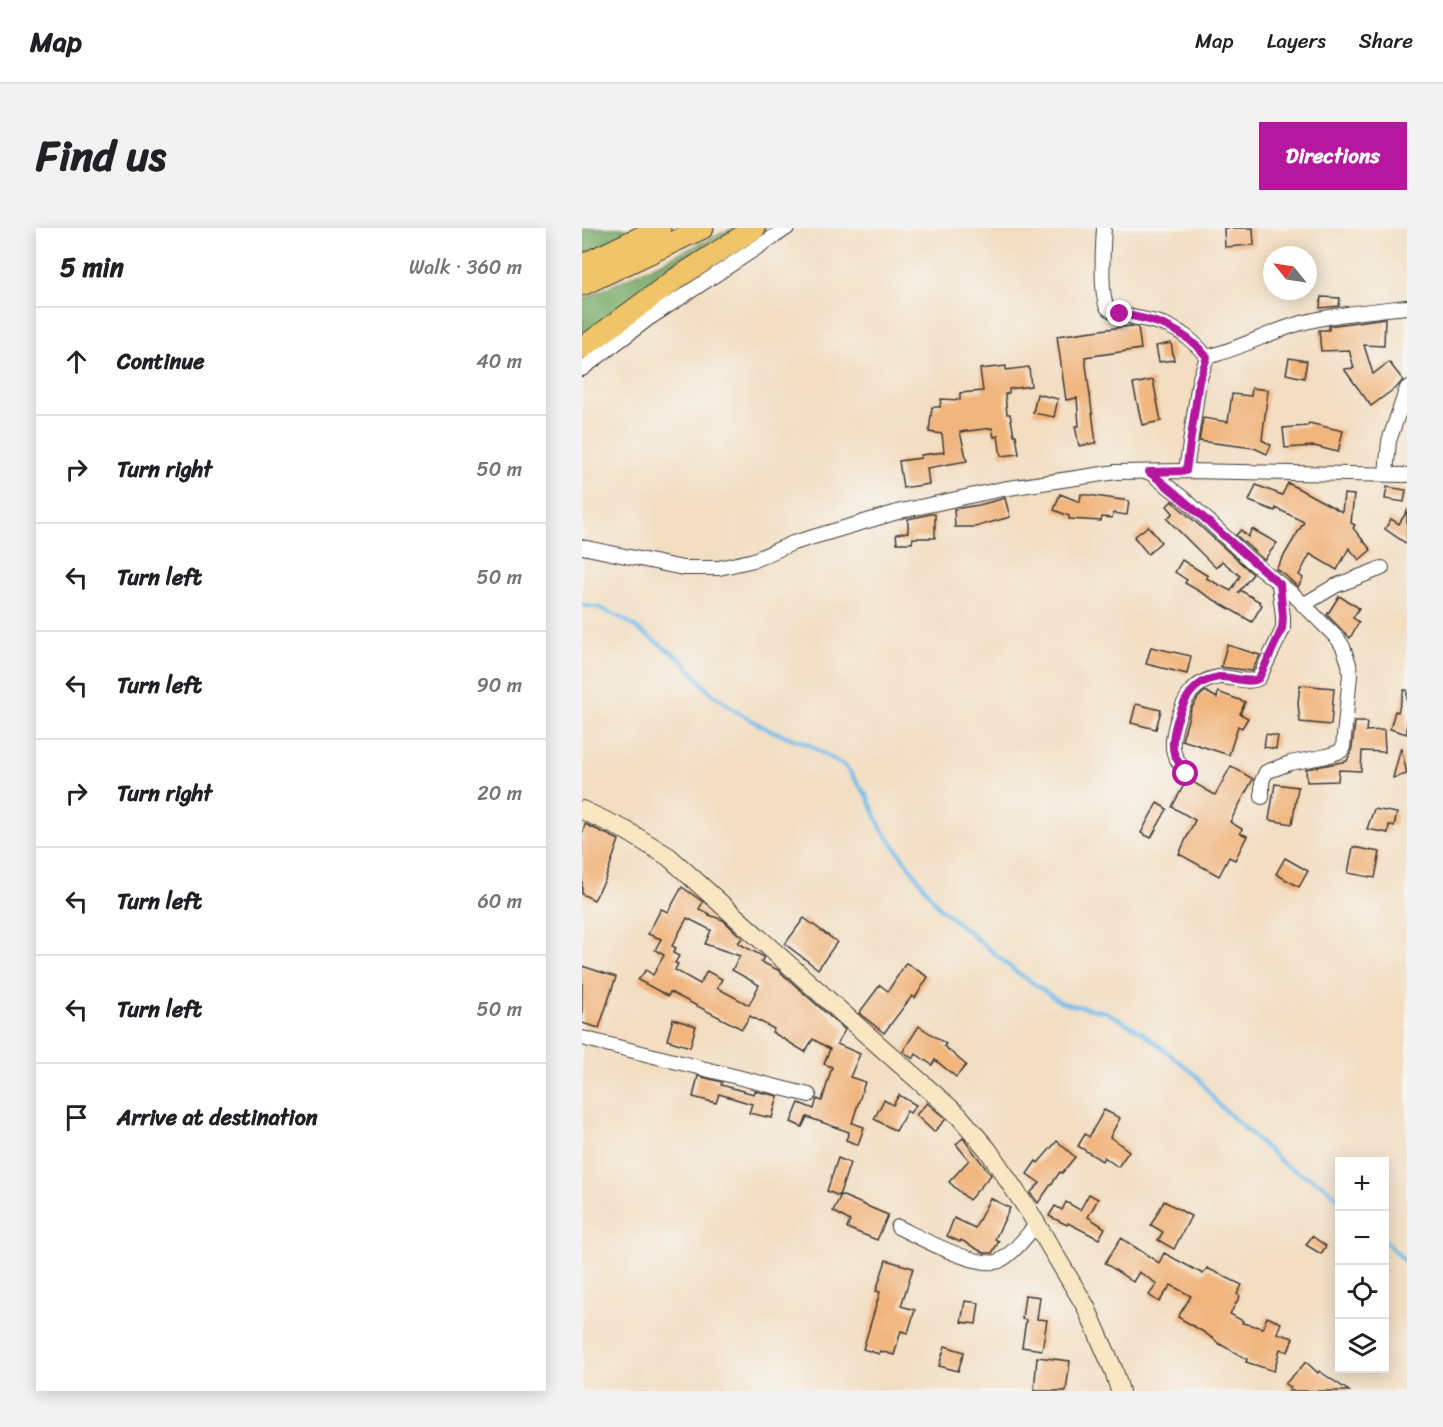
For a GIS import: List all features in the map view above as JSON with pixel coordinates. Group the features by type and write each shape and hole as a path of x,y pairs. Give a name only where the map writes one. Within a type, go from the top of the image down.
{"highway":[{"path":"582,265 660,228"},
{"path":"582,285 703,228"},
{"path":"582,348 677,278 755,228"}],"main road":[{"path":"582,810 627,831 669,857 959,1116 988,1150 1037,1224 1086,1306 1114,1371 1120,1391"}],"street":[{"path":"582,369 648,319 787,228"},
{"path":"1104,228 1103,295 1108,309 1114,313 1145,318 1167,326 1196,343 1207,357"},
{"path":"1207,357 1228,352 1296,324 1349,313 1405,311"},
{"path":"1186,471 1199,381 1207,357"},
{"path":"582,547 683,568 719,568 754,560 793,543 901,511 1002,489 1116,472 1186,471 1399,477 1389,441 1407,388"},
{"path":"1149,472 1187,501 1251,561 1303,605 1338,639 1349,664 1345,742 1341,751 1266,772 1262,781 1262,797"},
{"path":"1303,605 1335,586 1382,568"},
{"path":"1186,774 1174,752 1174,731 1183,703 1191,690 1210,679 1231,677 1254,681 1259,678 1282,629 1280,584"},
{"path":"582,1038 809,1095"},
{"path":"898,1227 971,1260 990,1264 1008,1255 1037,1224"}],"green space":[{"path":"586,228 638,228 582,255 582,230"},
{"path":"733,228 746,228 582,339 582,300"}],"building":[{"path":"1224,228 1253,228 1254,245 1225,247"},
{"path":"1321,297 1340,298 1339,306 1320,308"},
{"path":"1385,318 1384,346 1364,345 1373,374 1389,362 1403,380 1371,406 1344,369 1354,368 1349,350 1321,351 1319,330 1329,330 1329,326"},
{"path":"1130,326 1138,327 1141,349 1085,357 1096,443 1079,446 1075,426 1079,426 1077,398 1066,400 1057,336"},
{"path":"1171,343 1174,360 1159,362 1156,346"},
{"path":"1289,358 1307,361 1304,378 1286,374"},
{"path":"1006,366 1006,370 1029,367 1031,386 1009,389 1009,393 1005,394 1007,414 1010,414 1019,454 1001,456 998,436 994,437 992,428 960,432 967,461 927,468 929,484 903,488 899,461 944,452 942,434 929,432 932,407 940,407 941,399 960,400 960,393 983,391 980,369"},
{"path":"1153,380 1161,421 1142,425 1133,384"},
{"path":"1252,388 1268,390 1262,440 1271,445 1267,454 1254,448 1199,441 1203,418 1228,422 1232,394 1251,396"},
{"path":"1037,394 1058,399 1054,417 1033,413"},
{"path":"1309,423 1343,431 1338,452 1314,446 1285,448 1283,428 1307,426"},
{"path":"1288,483 1342,512 1344,494 1354,495 1351,523 1355,525 1353,528 1371,550 1359,560 1349,548 1337,570 1310,554 1299,575 1303,578 1298,587 1276,569 1304,522 1276,508 1275,511 1249,501 1256,485 1282,495"},
{"path":"1387,487 1406,490 1404,502 1385,499"},
{"path":"1060,494 1080,502 1081,494 1129,501 1127,515 1113,513 1112,518 1102,517 1101,521 1069,519 1069,516 1054,510"},
{"path":"1005,498 1010,517 975,527 955,527 954,509"},
{"path":"1172,501 1253,574 1240,590 1262,605 1252,622 1185,583 1187,580 1175,572 1182,560 1208,576 1206,578 1231,591 1240,576 1222,561 1216,568 1167,519 1173,513 1167,506"},
{"path":"1407,511 1407,544 1385,529 1391,519 1399,524"},
{"path":"935,514 935,538 913,538 912,543 897,543 896,534 908,532 908,519"},
{"path":"1148,526 1161,542 1148,554 1134,537"},
{"path":"1252,529 1277,543 1264,560 1236,535 1241,530 1248,537"},
{"path":"1339,596 1359,608 1353,618 1359,622 1350,638 1327,615"},
{"path":"1227,645 1260,655 1252,671 1221,667"},
{"path":"1151,647 1191,656 1187,674 1146,664"},
{"path":"1300,685 1334,688 1331,725 1300,722 1298,703"},
{"path":"1404,690 1407,690 1407,734 1390,729"},
{"path":"1205,691 1217,698 1218,692 1245,702 1240,714 1248,718 1242,728 1238,726 1229,755 1182,740 1191,709"},
{"path":"1136,704 1161,710 1156,729 1131,723"},
{"path":"1355,722 1367,722 1366,731 1384,730 1385,752 1362,751 1361,771 1339,770 1338,781 1307,782 1306,769 1347,761 1352,748"},
{"path":"1266,734 1278,736 1276,749 1264,747"},
{"path":"1401,747 1407,774 1393,778"},
{"path":"1231,766 1253,779 1230,822 1242,829 1240,833 1247,836 1235,860 1229,857 1219,876 1179,854 1195,820 1172,807 1185,783 1191,781 1215,795"},
{"path":"1275,784 1298,787 1292,824 1269,820"},
{"path":"1157,803 1167,809 1151,838 1141,833"},
{"path":"1374,809 1397,813 1394,826 1389,825 1388,833 1367,829"},
{"path":"585,824 619,840 605,880 594,900 582,894 582,834"},
{"path":"1353,847 1380,852 1375,878 1348,873"},
{"path":"1285,858 1308,871 1299,887 1276,874"},
{"path":"682,887 703,902 699,909 723,920 742,938 738,943 764,957 761,962 778,970 845,1030 837,1044 860,1054 850,1077 865,1082 852,1123 864,1127 858,1145 846,1140 849,1132 807,1117 802,1127 791,1122 799,1103 814,1109 817,1099 822,1101 832,1067 824,1064 830,1049 813,1039 805,1052 772,1032 774,1029 750,1016 742,1029 670,992 668,996 638,980 646,970 653,975 664,955 655,950 661,939 648,934 661,909 668,912","holes":["687,918 711,930 705,944 740,956 732,970 759,985 749,1005 717,988 722,979 707,971 700,984 675,970 678,964 675,963 679,956 673,953 676,948 672,946"]},
{"path":"804,918 837,942 818,969 785,944"},
{"path":"906,963 928,977 915,998 912,996 884,1033 859,1013 880,985 888,991"},
{"path":"582,966 616,977 599,1028 582,1023"},
{"path":"673,1019 696,1026 690,1047 667,1040"},
{"path":"919,1026 946,1044 944,1046 966,1065 956,1077 935,1060 932,1065 916,1054 913,1059 903,1051"},
{"path":"698,1076 754,1094 755,1091 778,1096 772,1118 749,1113 752,1104 719,1094 716,1103 693,1097"},
{"path":"899,1095 916,1105 910,1113 907,1111 896,1131 874,1119 884,1100 893,1105"},
{"path":"927,1103 946,1119 934,1132 916,1115"},
{"path":"1104,1110 1120,1118 1110,1137 1129,1151 1118,1167 1104,1157 1102,1161 1078,1146 1085,1134 1089,1137"},
{"path":"963,1138 991,1175 969,1200 949,1182 969,1160 956,1144"},
{"path":"1057,1141 1075,1157 1062,1173 1060,1172 1038,1203 1030,1193 1040,1183 1027,1174 1036,1161 1038,1163"},
{"path":"838,1158 850,1163 839,1196 827,1191"},
{"path":"1089,1194 1098,1199 1088,1217 1105,1228 1099,1239 1049,1216 1055,1206 1062,1210 1066,1202 1080,1210"},
{"path":"841,1195 888,1215 877,1240 847,1228 850,1221 833,1211"},
{"path":"990,1198 1010,1208 995,1239 999,1241 992,1253 984,1253 961,1240 960,1242 947,1236 954,1218 975,1228"},
{"path":"1164,1201 1191,1216 1174,1249 1158,1240 1163,1232 1151,1225"},
{"path":"1312,1236 1326,1246 1321,1254 1306,1245"},
{"path":"1121,1238 1159,1263 1164,1253 1203,1274 1207,1268 1242,1285 1237,1294 1240,1296 1230,1314 1243,1321 1242,1323 1263,1328 1267,1317 1281,1323 1277,1333 1293,1338 1288,1352 1280,1349 1274,1371 1246,1362 1247,1359 1178,1317 1191,1296 1171,1285 1159,1302 1149,1295 1157,1284 1139,1272 1133,1282 1105,1263"},
{"path":"886,1260 913,1268 901,1306 915,1310 908,1333 901,1331 894,1355 880,1351 879,1354 863,1349 880,1292 876,1291"},
{"path":"1025,1295 1040,1297 1037,1319 1047,1320 1042,1350 1022,1347 1026,1320 1022,1319"},
{"path":"965,1301 979,1303 976,1324 961,1322"},
{"path":"945,1346 964,1352 958,1371 939,1366"},
{"path":"1037,1357 1070,1361 1066,1391 1034,1391"},
{"path":"1306,1362 1318,1373 1319,1371 1349,1391 1289,1391 1291,1387 1285,1384"}],"waterway":[{"path":"582,605 600,608 625,620 682,660 709,691 736,711 769,730 806,743 846,767 867,796 881,828 939,907 1015,971 1062,1003 1106,1012 1142,1032 1197,1076 1217,1103 1286,1166 1322,1184 1335,1195"},
{"path":"1389,1245 1407,1263"}],"route":[{"path":"1120,314 1145,318 1167,326 1196,343 1207,357 1199,381 1186,471 1149,472 1187,501 1251,561 1280,584 1282,629 1259,678 1254,681 1231,677 1210,679 1191,690 1183,703 1174,731 1174,752 1186,774"}]}
